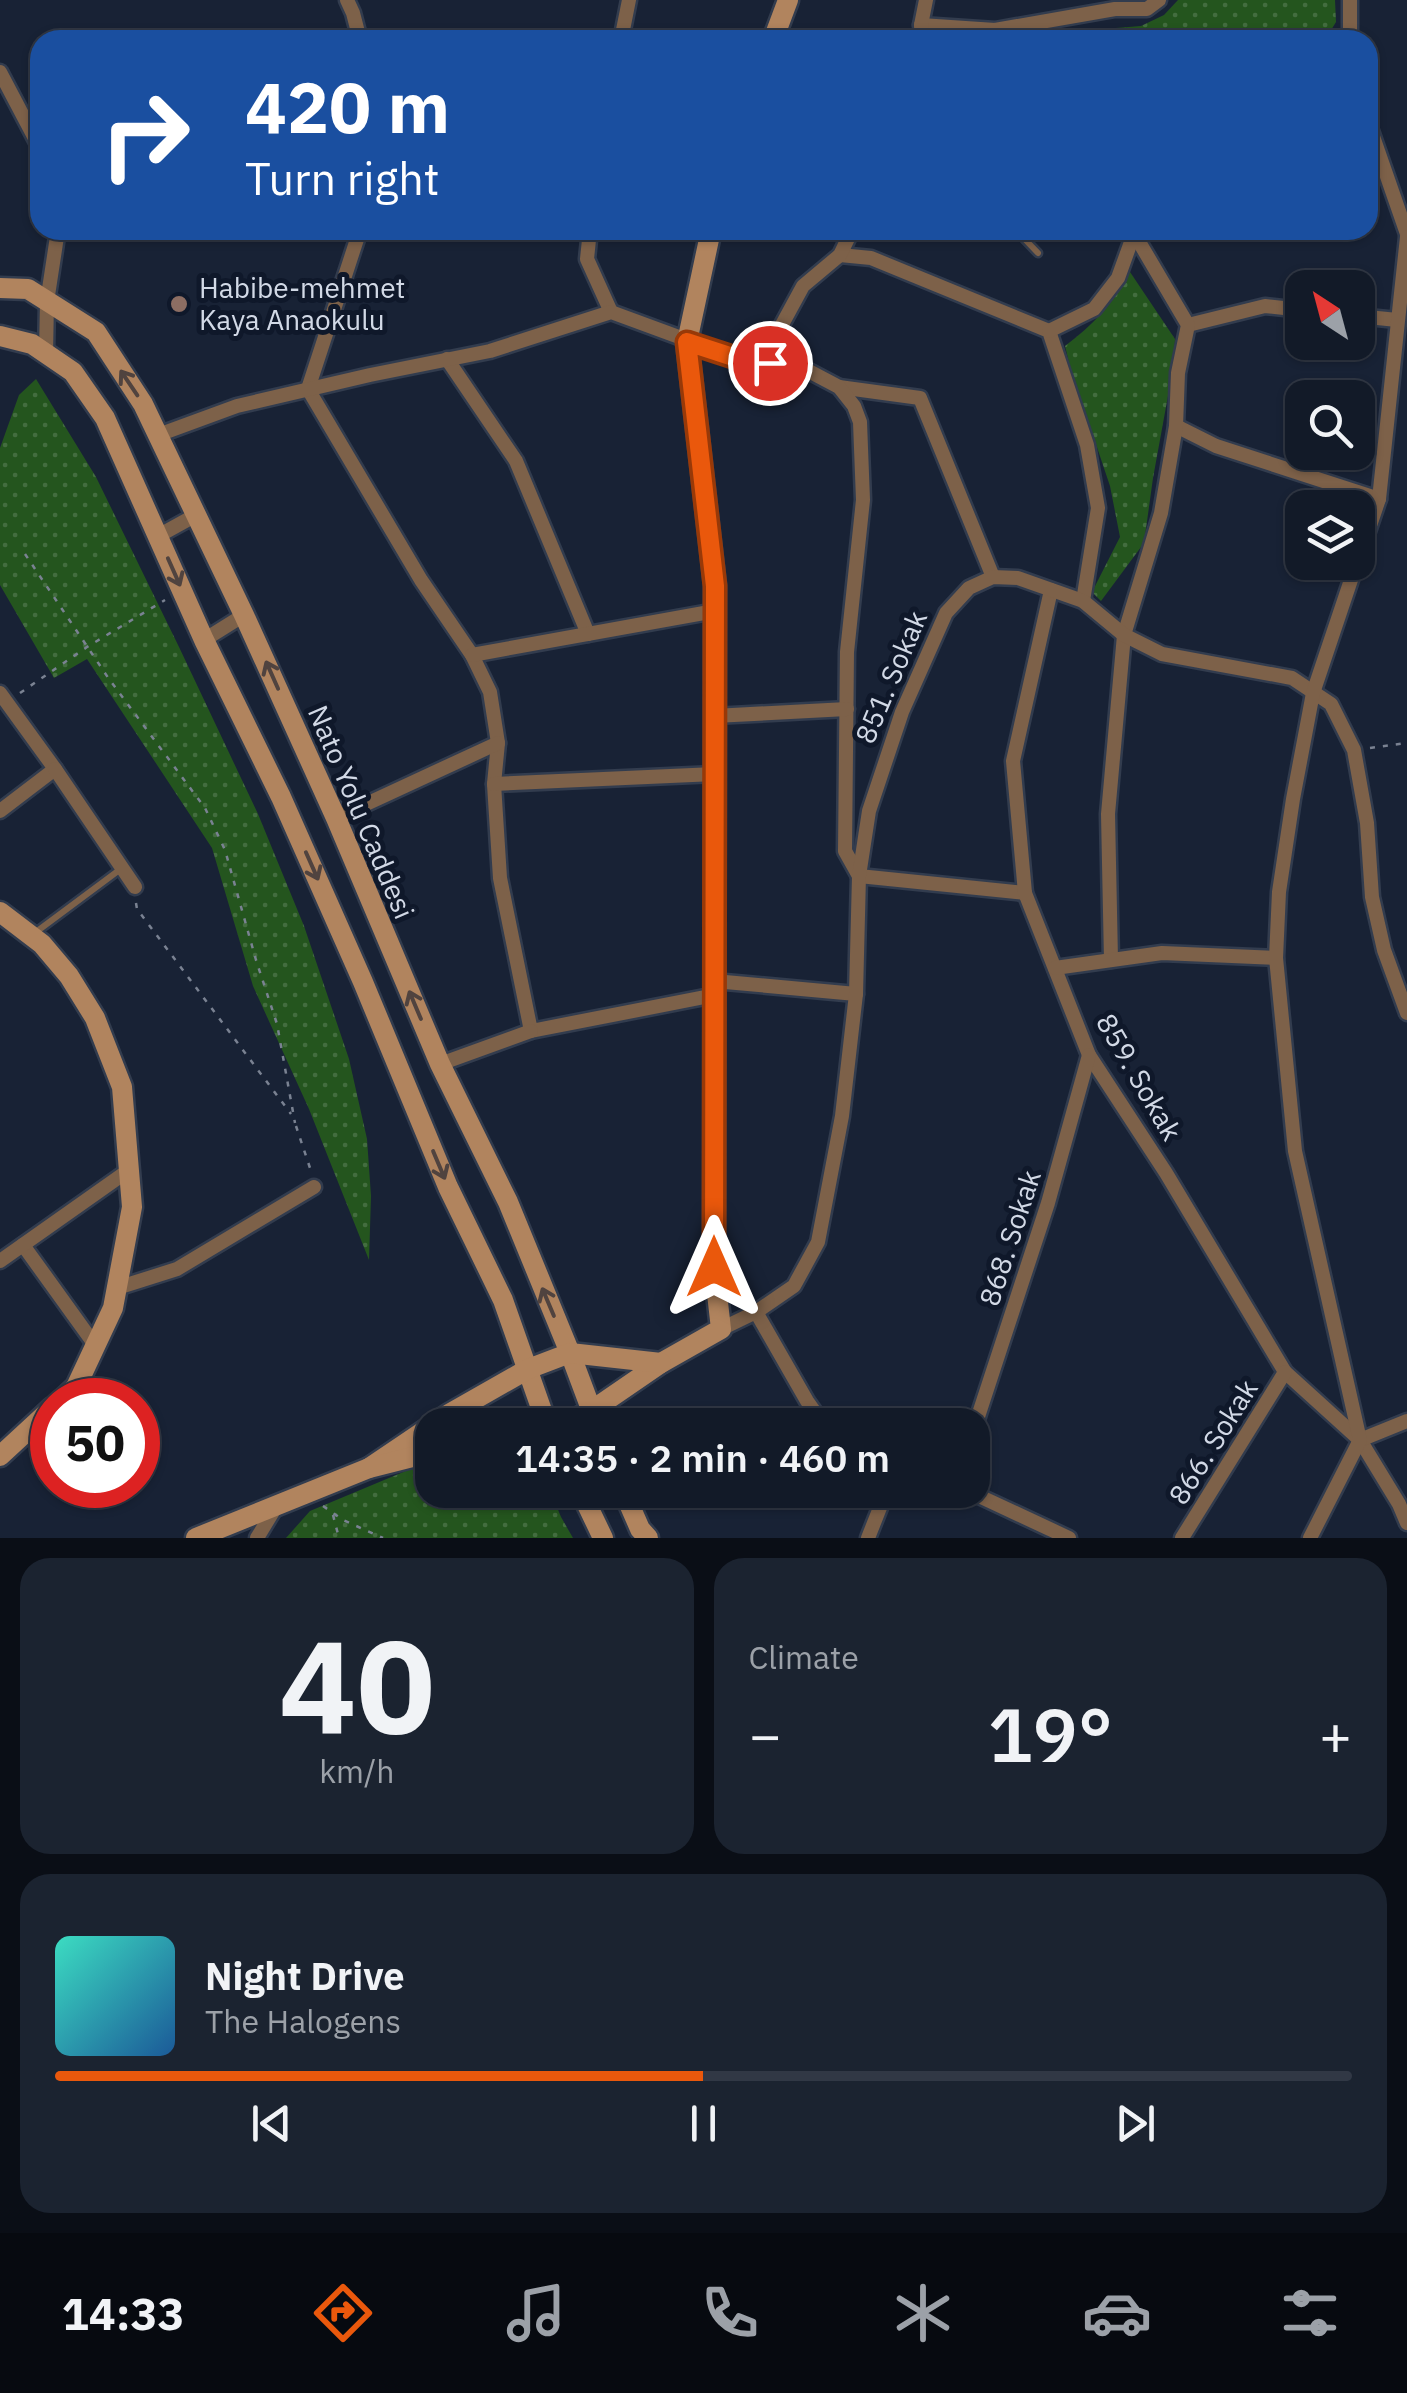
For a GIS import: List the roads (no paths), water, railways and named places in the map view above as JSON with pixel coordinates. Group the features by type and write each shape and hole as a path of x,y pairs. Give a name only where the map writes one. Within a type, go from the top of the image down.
{"main road":[{"path":"777,30 788,0"},
{"path":"709,240 687,342 715,586 714,1267 721,1329"},
{"name":"Nato Yolu Caddesi","path":"0,288 28,290 96,332 143,404 336,818 440,1064 508,1202 590,1408"},
{"path":"0,336 32,344 73,372 105,418 204,640 304,848 448,1187 503,1300 541,1408"},
{"path":"0,912 42,944 68,976 95,1018 122,1087 132,1207 113,1308 80,1378"},
{"name":"851. Sokak","path":"606,1408 661,1363 721,1329"},
{"path":"368,1468 449,1414 528,1369 570,1353 661,1363"},
{"path":"0,1456 30,1428"},
{"path":"196,1538 368,1468 415,1456"},
{"path":"589,1508 603,1538"},
{"path":"631,1508 648,1538"}],"street":[{"path":"347,0 358,30"},
{"path":"623,30 630,0"},
{"path":"921,30 926,0"},
{"path":"995,30 1116,10 1147,9 1159,0"},
{"path":"1350,0 1350,30"},
{"path":"0,72 30,129"},
{"path":"1375,510 1407,235 1378,151"},
{"path":"46,354 57,240"},
{"path":"357,240 308,389 421,580 472,655 490,692 498,743 494,784 500,878 532,1031"},
{"path":"589,240 587,258 612,312"},
{"path":"736,358 772,343 803,286 840,254 847,240"},
{"path":"840,254 870,258 1049,330 1094,310 1118,278 1132,240"},
{"path":"1112,960 1108,814 1124,635 1161,513 1176,426 1178,373 1188,325 1140,240"},
{"path":"1188,325 1265,306 1285,308"},
{"path":"158,435 237,406 490,351 612,312 736,358 803,368 839,387 920,398 993,577 1018,578 1083,601 1124,635 1162,654 1292,678 1331,704 1354,750 1367,823 1372,897 1384,950 1407,1014"},
{"path":"1375,318 1397,320"},
{"path":"1049,330 1087,445 1098,508 1083,601"},
{"path":"448,360 516,461 588,634"},
{"path":"839,387 854,406 860,422 863,500 848,652 845,851 860,876 1026,892"},
{"path":"1176,426 1216,446 1379,499"},
{"path":"158,536 196,515"},
{"name":"851. Sokak","path":"721,1329 756,1312 794,1286 818,1242 842,1116 856,994 860,876 869,812 902,712 946,612 969,588 993,577"},
{"path":"1310,1538 1360,1440 1295,1150 1276,958 1279,892 1313,692 1351,580"},
{"name":"859. Sokak","path":"1051,590 1013,761 1026,892 1089,1054 1286,1372 1360,1440 1400,1504 1407,1524"},
{"path":"472,655 714,611"},
{"path":"204,640 244,615"},
{"path":"3,698 135,887"},
{"path":"714,716 847,709"},
{"path":"336,818 498,743"},
{"path":"0,811 56,770"},
{"path":"494,784 714,774"},
{"path":"1055,968 1162,953 1276,958"},
{"path":"440,1064 532,1031 714,988 856,994"},
{"name":"868. Sokak","path":"981,1408 1048,1203 1089,1054"},
{"path":"0,1261 129,1170"},
{"path":"117,1288 177,1269 314,1187"},
{"path":"23,1245 95,1345"},
{"path":"756,1312 812,1408"},
{"name":"866. Sokak","path":"1182,1538 1286,1372"},
{"path":"1360,1440 1407,1422"},
{"path":"990,1501 1068,1538"},
{"path":"257,1538 277,1504"},
{"path":"868,1538 880,1508"}],"lane":[{"path":"1026,240 1038,253"},
{"path":"31,936 122,868"}],"place":[{"name":"Habibe-mehmet Kaya Anaokulu","path":"179,304"}]}
